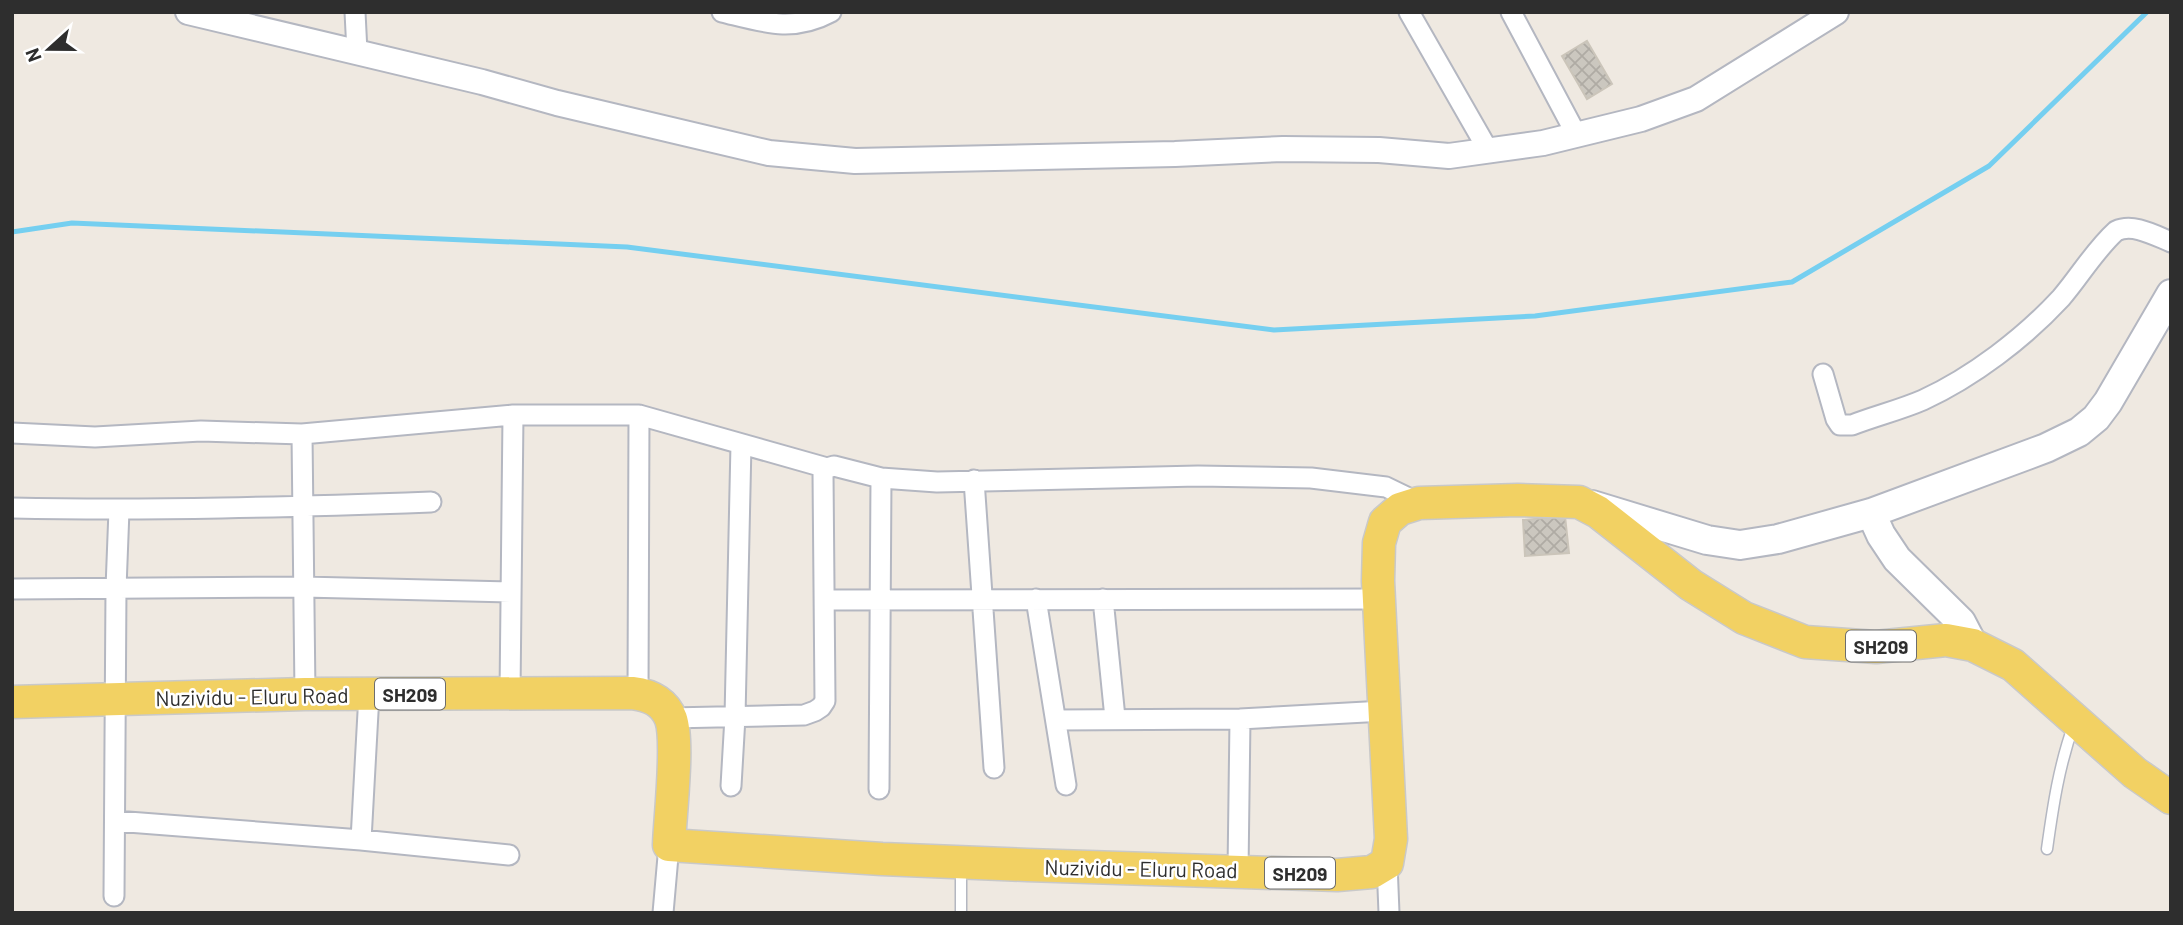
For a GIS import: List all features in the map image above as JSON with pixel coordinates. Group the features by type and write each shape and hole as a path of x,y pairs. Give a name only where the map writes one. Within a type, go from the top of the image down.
{"main road":[{"path":"1579,502 1707,540 1740,545 1778,539 1871,513 2036,452 2079,432 2096,418 2108,402 2171,294"},
{"name":"SH209","path":"1387,863 1391,839 1379,599 1379,543 1385,522 1400,509 1419,503 1518,500 1579,502 1598,512 1691,585 1745,618 1805,642 1876,647 1946,640 1973,645 2013,665 2135,773 2171,798"},
{"path":"1871,513 1881,535 1897,559 1961,622 1973,645"},
{"name":"Nuzividu - Eluru Road","path":"12,702 305,694 638,694"},
{"path":"638,694 648,695 659,702 670,718 674,736 669,845"},
{"name":"Nuzividu - Eluru Road","path":"669,845 961,862 1337,875 1372,872 1387,863"}],"street":[{"path":"188,12 769,153 843,159 1175,154 1283,149 1379,150 1449,156 1543,144 1641,119 1696,99 1836,12"},
{"path":"355,12 357,52"},
{"path":"722,12 767,23 796,25 831,12"},
{"path":"1409,12 1488,150"},
{"path":"1511,12 1576,134"},
{"path":"1823,374 1840,425 1852,425 1921,401 1985,364 2024,331 2061,298 2116,231 2132,228 2171,242"},
{"path":"510,694 513,415"},
{"path":"12,433 95,437 201,431 302,434 513,415 639,415 827,468 834,466 881,478 937,482 1198,476 1311,478 1386,487 1419,503"},
{"path":"638,694 639,415"},
{"path":"302,434 305,694"},
{"path":"730,786 735,717 741,444"},
{"path":"670,718 804,715 821,708 825,701 823,474 827,468"},
{"path":"880,789 881,478"},
{"path":"974,480 994,768"},
{"path":"12,508 119,510 431,502"},
{"path":"114,896 119,510"},
{"path":"12,589 304,587 511,592"},
{"path":"1103,598 1115,718"},
{"path":"1036,599 1066,785"},
{"path":"825,600 1379,599"},
{"path":"361,840 369,694"},
{"path":"1056,720 1240,719 1384,711"},
{"path":"1238,871 1240,719"},
{"path":"115,821 361,840 509,855"},
{"path":"663,913 669,845"},
{"path":"1387,863 1389,913"}],"lane":[{"path":"2047,849 2057,781 2075,721"},
{"path":"961,862 961,913"}],"building":[{"path":"1587,41 1612,84 1587,99 1562,56"},
{"path":"1565,516 1569,553 1525,556 1523,520"}],"waterway":[{"path":"12,232 72,223 627,247 1274,330 1535,316 1792,282 1989,166 2147,12"}]}
